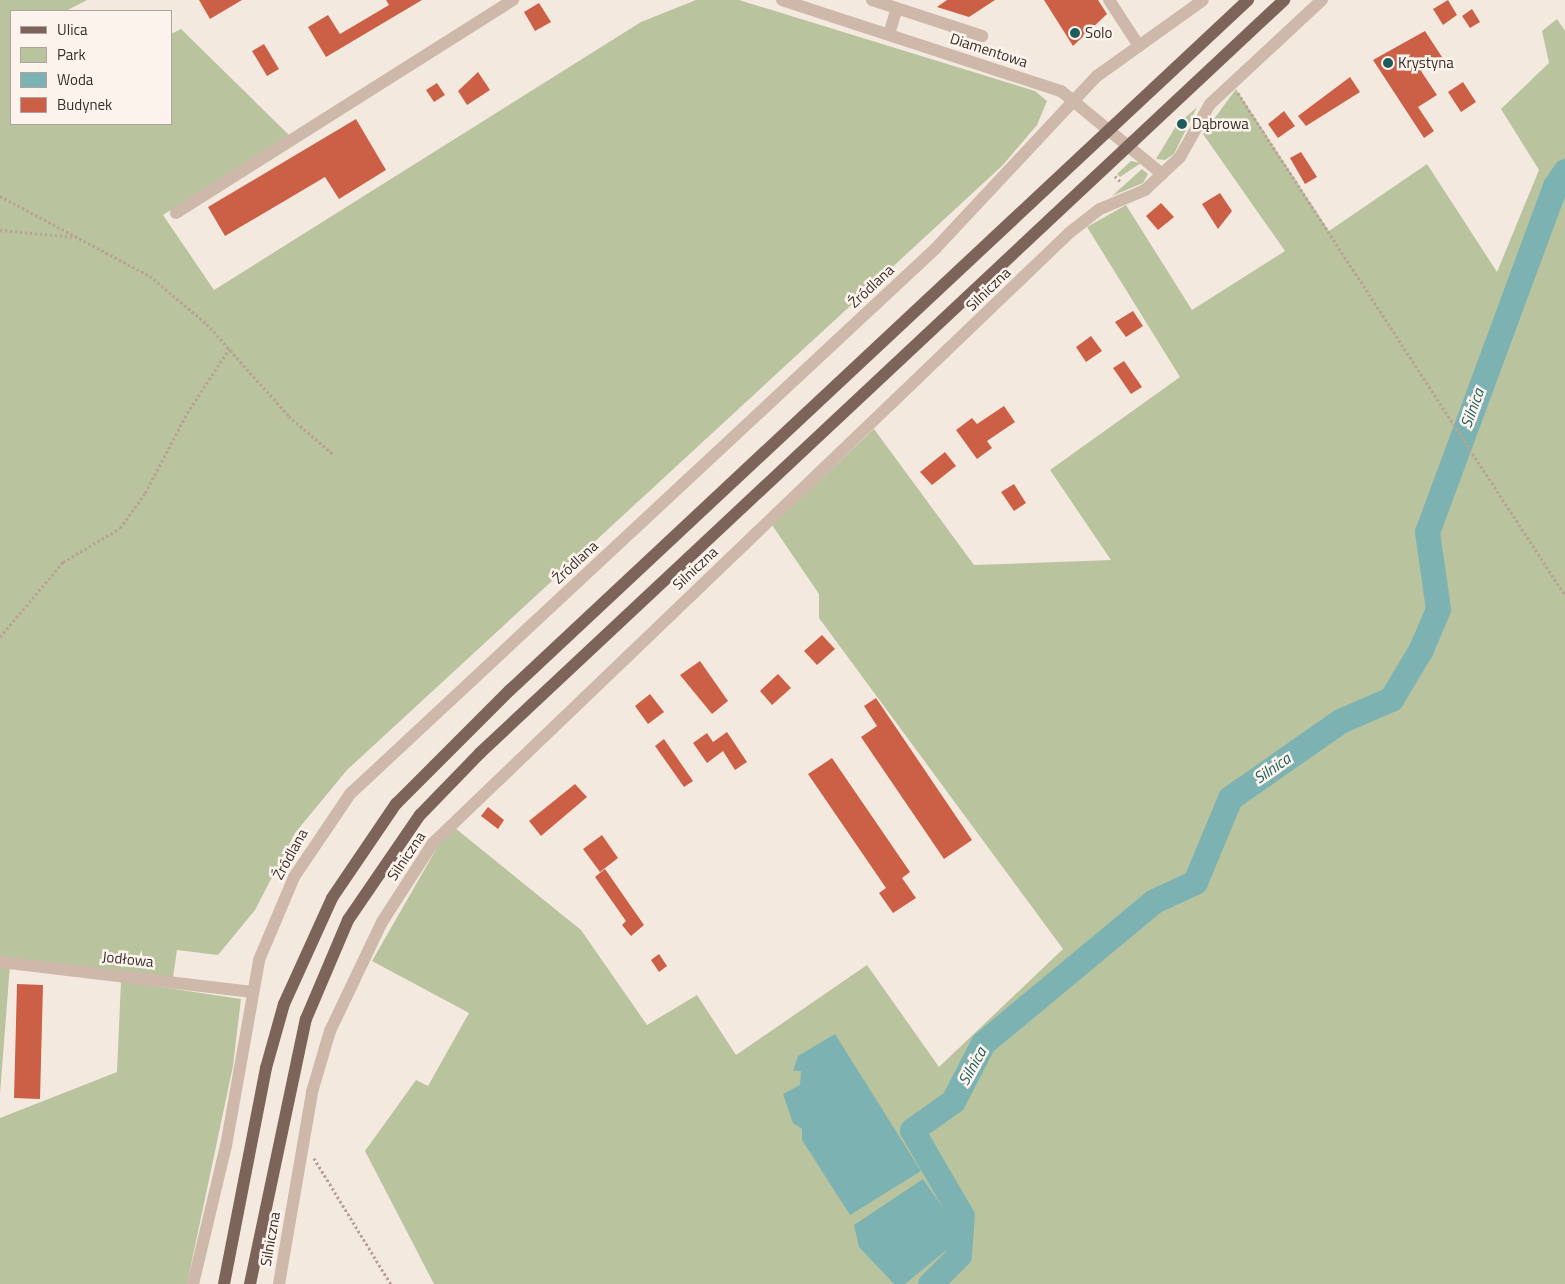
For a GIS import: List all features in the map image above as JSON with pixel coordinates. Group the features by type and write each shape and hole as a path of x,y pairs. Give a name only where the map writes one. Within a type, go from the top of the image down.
{"main road":[{"path":"224,1284 266,1068 284,1004 327,906 390,811 509,690 1248,0"},
{"path":"250,1284 284,1107 306,1019 348,920 391,852 480,753 1284,0"}],"street":[{"path":"176,213 513,0"},
{"name":"Diamentowa","path":"782,0 889,34 1075,98 1162,174"},
{"path":"872,0 982,36"},
{"path":"1109,0 1139,46"},
{"name":"Źródlana","path":"193,1284 233,1111 259,960 294,877 350,794 935,249 1075,98 1139,46 1204,0"},
{"name":"Silniczna","path":"279,1284 312,1092 330,1032 382,922 433,843 1069,233 1100,209 1145,190 1180,157 1210,104 1322,0"},
{"path":"889,34 897,8"},
{"name":"Jodłowa","path":"0,962 252,992"}],"path":[{"path":"1232,83 1565,595"},
{"path":"1115,176 1121,182"},
{"path":"0,196 150,276 229,349 289,416 334,455"},
{"path":"0,230 77,237"},
{"path":"0,637 63,562 120,528 145,493 186,413 229,349"},
{"path":"304,1142 391,1284"}],"green space":[{"path":"0,0 87,0 68,10 10,10 10,125 172,125 172,34 181,29 289,135 163,215 214,290 641,22 696,0 739,0 1035,91 1047,101 1037,125 1003,165 347,770 295,833 255,910 218,955 177,950 173,978 10,965 0,1094"},
{"path":"1557,19 1565,31 1565,1284 434,1284 365,1151 416,1080 428,1086 469,1013 372,961 438,846 455,828 581,930 647,1025 697,995 736,1055 867,965 939,1067 1063,949 819,618 819,594 772,525 874,429 974,565 1111,560 1050,470 1180,377 1087,227 1126,205 1192,310 1285,251 1203,134 1236,89 1329,231 1427,164 1497,272 1539,170 1501,109 1549,63 1542,31"},
{"path":"1197,107 1174,154 1165,160 1156,159 1176,126"},
{"path":"1131,161 1141,163 1120,177 1117,174"},
{"path":"1142,169 1148,174 1143,183 1112,196"},
{"path":"121,981 241,999 233,1066 187,1284 0,1284 0,1118 117,1072"}],"water":[{"path":"835,1034 921,1171 850,1215 802,1140 802,1129 793,1123 783,1094 800,1085 801,1071 793,1071 798,1056"},
{"path":"923,1179 955,1225 948,1249 905,1284 894,1284 859,1247 854,1225"}],"building":[{"path":"199,0 242,0 210,19"},
{"path":"386,0 422,0 326,57 308,27 328,15 340,34 389,5"},
{"path":"947,0 995,0 969,17 937,7"},
{"name":"Solo","path":"1044,0 1098,0 1107,14 1073,46"},
{"path":"1448,0 1457,15 1443,25 1433,9"},
{"path":"539,3 551,22 535,31 524,12"},
{"path":"1472,9 1480,22 1470,28 1462,16"},
{"path":"1425,31 1442,57 1421,71 1437,95 1418,107 1434,131 1424,138 1373,60"},
{"path":"264,44 279,69 267,76 252,51"},
{"path":"478,72 490,90 467,105 458,91"},
{"path":"1350,77 1360,92 1306,126 1298,116"},
{"path":"1463,82 1476,102 1461,112 1448,92"},
{"path":"437,83 445,95 434,102 426,90"},
{"path":"1284,111 1295,126 1278,138 1268,124"},
{"path":"356,119 386,170 339,199 325,177 225,236 208,207"},
{"path":"1301,152 1317,177 1305,184 1290,158"},
{"path":"1220,193 1232,211 1218,229 1202,204"},
{"path":"1161,203 1174,217 1158,230 1146,216"},
{"path":"1133,311 1143,326 1126,337 1115,322"},
{"path":"1091,336 1102,351 1086,362 1076,347"},
{"path":"1124,361 1142,387 1131,394 1113,368"},
{"path":"1004,406 1015,422 987,441 992,448 977,459 956,430 972,418 977,424"},
{"path":"945,452 956,466 932,485 920,472"},
{"path":"1014,484 1026,503 1014,511 1001,492"},
{"path":"822,635 835,649 817,665 804,651"},
{"path":"700,661 728,701 712,714 680,675"},
{"path":"778,674 791,688 772,705 760,691"},
{"path":"650,694 664,712 648,724 635,706"},
{"path":"876,698 972,840 944,859 861,737 877,726 864,706"},
{"path":"727,732 747,762 735,770 723,751 707,763 693,743 707,733 713,742"},
{"path":"664,739 693,781 684,787 655,746"},
{"path":"832,758 910,872 902,878 916,898 893,913 879,893 886,888 808,774"},
{"path":"575,784 587,797 541,836 529,821"},
{"path":"488,807 504,820 498,829 481,816"},
{"path":"602,835 618,858 600,872 583,849"},
{"path":"605,869 644,925 631,936 622,925 626,921 595,877"},
{"path":"659,954 667,966 659,972 651,960"},
{"path":"17,984 43,985 40,1099 14,1098"}],"waterway":[{"name":"Silnica","path":"930,1284 959,1255 962,1216 912,1130 953,1101 983,1043 1154,901 1195,882 1230,798 1340,721 1391,699 1421,649 1438,609 1427,532 1555,186 1565,171"}],"place":[{"name":"Solo","path":"1075,33"},
{"name":"Krystyna","path":"1388,63"},
{"name":"Dąbrowa","path":"1182,124"}]}
